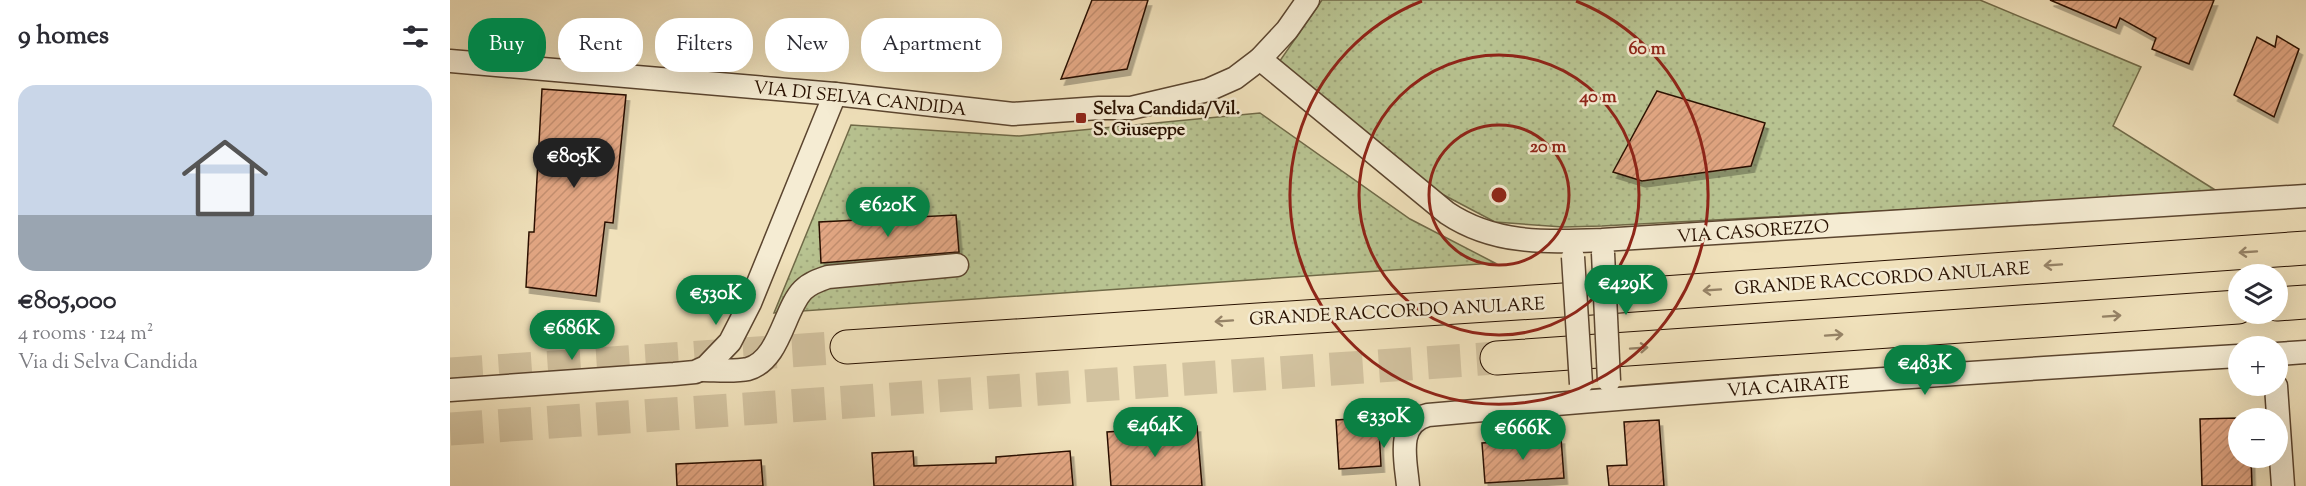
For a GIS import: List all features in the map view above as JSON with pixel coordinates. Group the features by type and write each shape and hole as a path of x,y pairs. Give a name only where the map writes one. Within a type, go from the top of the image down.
{"highway":[{"name":"GRANDE RACCORDO ANULARE","path":"847,347 1626,296 2306,248"},
{"path":"2288,303 2306,302"},
{"path":"1497,358 2228,308"}],"street":[{"name":"VIA DI SELVA CANDIDA","path":"450,61 835,93 1013,114 1131,108 1208,90 1235,78 1260,59 1287,30 1308,0"},
{"name":"VIA CASOREZZO","path":"1260,59 1434,204 1459,222 1497,236 1573,249 2306,196"},
{"path":"450,390 644,377 694,372 702,369 723,351 739,327 835,93"},
{"path":"1602,247 1609,389"},
{"path":"1573,249 1581,392"},
{"path":"702,369 738,370 756,365 772,346 802,291 813,282 828,277 957,266"},
{"path":"2288,353 2306,352"},
{"name":"VIA CAIRATE","path":"1408,486 1404,445 1407,433 1412,423 1428,415 1609,389 2228,357"},
{"path":"2277,396 2283,486"}],"green space":[{"path":"1322,0 1980,0 2141,67 2113,126 2220,193 1602,226 1563,227 1495,222 1440,193 1277,65"},
{"path":"1260,113 1410,219 1495,263 774,313 851,125 1019,136"}],"building":[{"path":"1092,0 1148,0 1127,69 1061,79"},
{"path":"2050,0 2214,0 2189,64 2152,49 2156,38 2120,18 2116,28"},
{"path":"2277,36 2299,49 2274,117 2234,95 2257,37 2275,47"},
{"path":"542,89 626,95 613,223 605,222 596,296 526,287 529,232 534,232"},
{"path":"1657,91 1765,123 1751,166 1642,181 1613,172"},
{"path":"956,215 959,252 821,263 819,222"},
{"path":"1366,418 1366,430 1379,430 1381,466 1339,469 1336,420"},
{"path":"2228,418 2228,468 2251,468 2252,486 2202,486 2200,419"},
{"path":"1659,420 1664,486 1609,486 1607,466 1627,465 1624,422"},
{"path":"1197,426 1202,486 1111,486 1107,432"},
{"path":"1561,438 1564,478 1485,483 1482,443"},
{"path":"913,451 914,466 996,463 996,457 1070,451 1073,486 874,486 872,453"},
{"path":"761,460 763,486 677,486 676,464"}],"tunnel":[{"path":"450,374 847,347"},
{"path":"450,429 1497,358"}],"place":[{"name":"Selva Candida/Vil. S. Giuseppe","path":"1081,118"}]}
